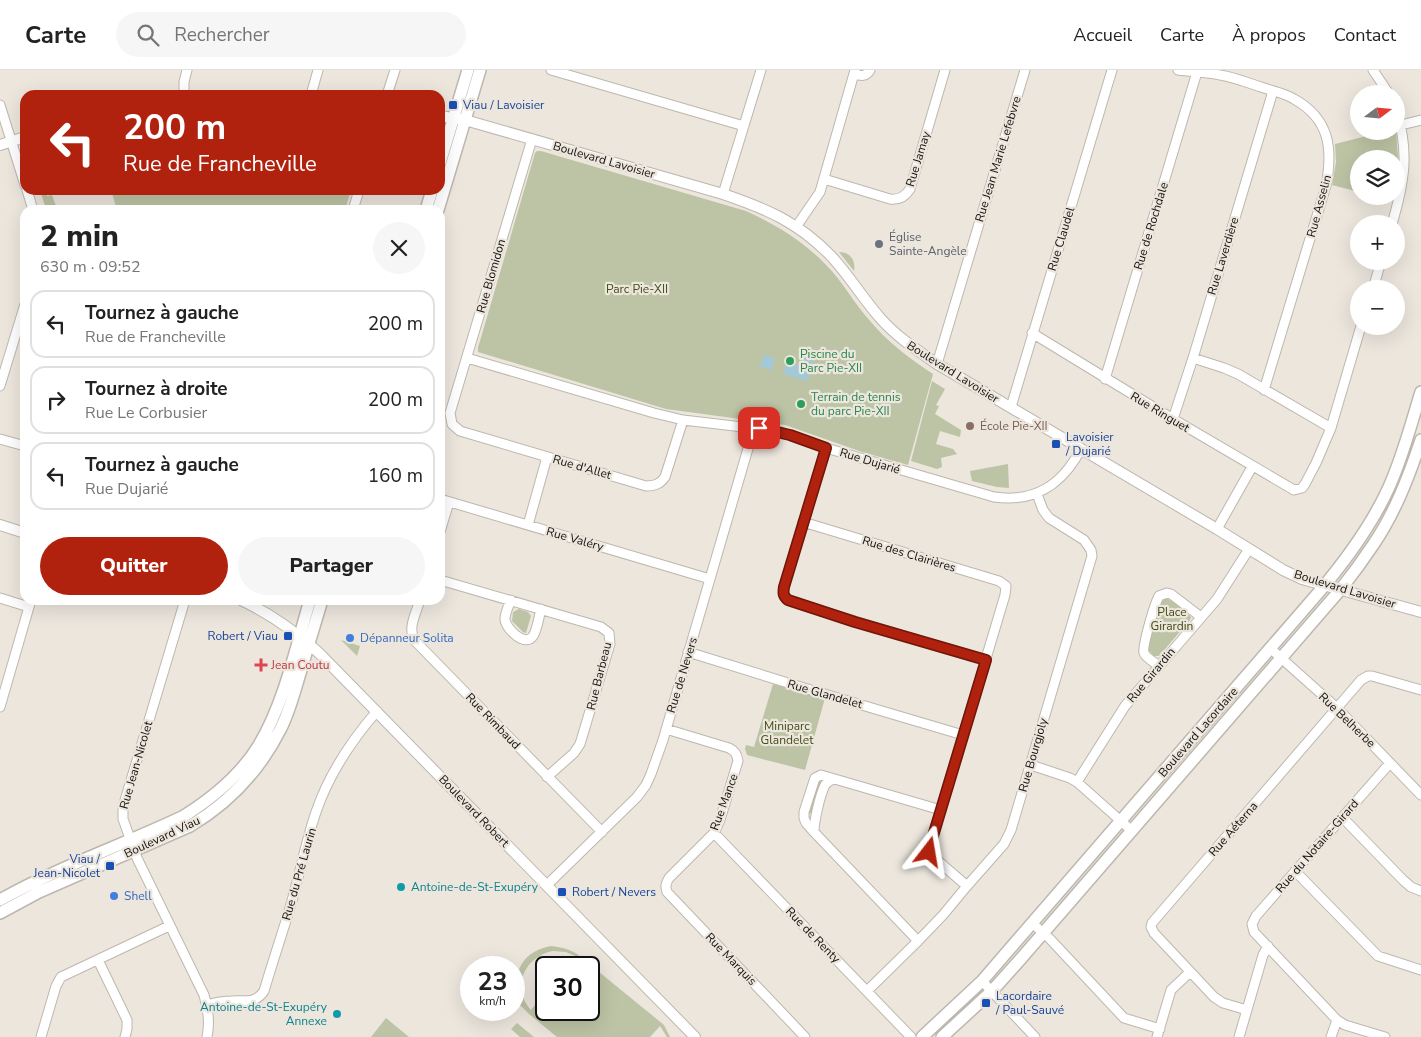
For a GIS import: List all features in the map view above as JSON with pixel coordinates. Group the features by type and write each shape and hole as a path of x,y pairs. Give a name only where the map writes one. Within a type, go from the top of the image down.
{"main road":[{"path":"445,180 468,70"},
{"path":"445,151 480,70"},
{"name":"Boulevard Lacordaire","path":"922,1037 982,981 1325,585 1361,537 1376,513 1401,456 1421,392"},
{"name":"Boulevard Lacordaire","path":"942,1037 992,991 1341,589 1374,544 1389,519 1402,492 1421,440"},
{"name":"Boulevard Viau","path":"0,913 133,845 200,806 225,786 247,762 265,734 273,717 282,695 308,605"},
{"name":"Boulevard Viau","path":"0,900 31,883 133,845 167,837 200,819 228,799 259,764 281,729 290,707 320,605"}],"street":[{"path":"184,90 186,70"},
{"path":"312,90 318,70"},
{"path":"389,90 395,70"},
{"path":"554,70 744,126"},
{"path":"723,194 761,70"},
{"path":"796,227 820,192 854,72 864,76 870,70"},
{"name":"Rue Jamay","path":"824,178 890,199 895,200 906,195 910,189 945,70"},
{"name":"Rue Jean Marie Lefebvre","path":"937,364 1024,70"},
{"name":"Rue Claudel","path":"1011,407 1112,70"},
{"name":"Rue Asselin","path":"1178,70 1228,73 1292,98 1305,106 1315,116 1327,138 1330,150 1326,186 1264,390"},
{"path":"1373,70 1383,85"},
{"name":"Rue de Rochdale","path":"1106,379 1197,72"},
{"name":"Rue Laverdière","path":"1173,419 1273,91"},
{"path":"0,105 20,169"},
{"name":"Boulevard Lavoisier","path":"445,117 532,138 762,207 796,227 830,255 873,310 894,332 902,340 937,364 1216,528 1283,570 1302,578 1421,612"},
{"path":"1405,124 1421,120"},
{"path":"0,145 20,138"},
{"name":"Rue Blomidon","path":"450,413 532,138"},
{"path":"1395,215 1404,176 1404,140"},
{"path":"0,386 4,360 20,317"},
{"name":"Rue Ringuet","path":"1032,334 1252,467 1294,490 1302,488 1305,484 1331,428"},
{"path":"1193,358 1231,371 1331,428 1358,335"},
{"name":"Rue Dujarié","path":"467,358 683,420 754,428 790,435 826,448 994,498 1014,499 1037,494 1067,472 1081,449"},
{"name":"Rue d'Allet","path":"450,413 452,424 460,431 646,486 662,482 666,477 683,420"},
{"name":"Rue de Nevers","path":"547,885 629,806 646,785 666,729 754,428"},
{"path":"0,439 20,445"},
{"path":"826,448 784,587 784,596 792,602 986,660 929,852 967,886"},
{"path":"528,525 547,458"},
{"path":"1216,528 1252,467"},
{"name":"Rue Bourgjoly","path":"867,991 943,915 1009,836 1092,556 1091,550 1084,540 1046,515 1037,494"},
{"name":"Rue Valéry","path":"445,500 710,579"},
{"name":"Rue des Clairières","path":"803,522 999,581 1006,586 986,660"},
{"path":"0,525 20,531"},
{"name":"Rue Girardin","path":"1078,782 1125,706 1202,618 1217,599 1249,549"},
{"name":"Rue Barbeau","path":"445,581 600,627 609,633 610,644 580,744 574,753 548,777"},
{"path":"1159,666 1145,655 1143,649 1159,596 1167,593 1171,594 1202,618"},
{"path":"0,598 20,601"},
{"path":"510,600 505,622 524,640 529,640 533,636 541,609"},
{"path":"0,708 5,674 29,605"},
{"name":"Rue Jean-Nicolet","path":"184,605 122,807 123,819 133,845 169,926 204,995 209,1015 207,1037"},
{"name":"Boulevard Robert","path":"251,605 309,643 695,1037"},
{"name":"Rue Rimbaud","path":"419,605 412,627 415,641 602,832"},
{"name":"Rue Belherbe","path":"1270,648 1337,708 1421,795"},
{"name":"Rue Glandelet","path":"688,652 963,735"},
{"name":"Rue Aéterna","path":"1247,1010 1219,1001 1154,933 1151,927 1152,923 1361,680 1368,676 1377,677 1421,690"},
{"name":"Rue du Pré Laurin","path":"206,1004 229,1000 252,1001 261,996 264,991 317,810 342,758 377,711"},
{"name":"Rue Mance","path":"666,729 728,748 737,755 737,766 714,833 669,878"},
{"name":"Rue du Notaire-Girard","path":"1268,946 1254,932 1253,920 1390,763"},
{"path":"1031,765 1078,782 1132,830"},
{"path":"918,941 806,823 804,812 815,778 820,776 941,810"},
{"path":"814,832 814,819 825,786 829,781 835,779"},
{"path":"1342,817 1411,887 1421,891"},
{"name":"Rue de Renty","path":"714,833 911,1037"},
{"path":"1295,871 1378,956 1421,970"},
{"name":"Rue Marquis","path":"669,878 665,887 670,896 805,1037"},
{"path":"1032,923 1043,932 1123,1016 1158,1033 1171,990 1190,972"},
{"path":"41,1037 58,981 66,974 169,926"},
{"path":"1239,1037 1263,955 1268,946 1337,1020 1345,1025 1385,1037"},
{"path":"98,960 127,1020 125,1037"},
{"path":"982,981 1035,1037"},
{"path":"1330,1037 1337,1020"}],"green space":[{"path":"1351,140 1397,140 1397,150 1350,150 1350,190 1332,185 1336,162 1335,144"},
{"name":"Parc Pie-XII","path":"537,151 746,211 806,246 836,276 878,330 892,344 933,374 908,465 862,452 785,425 666,409 478,352"},
{"path":"42,195 52,195 56,205 45,205"},
{"path":"112,195 350,195 346,205 116,205"},
{"path":"839,252 846,253 851,257 854,263 854,271"},
{"path":"932,381 945,389 936,405 939,406 935,414 961,430 960,437 940,431 936,444 953,449 957,454 941,458 942,467 937,469 911,461"},
{"path":"1008,464 1009,488 972,481 970,471"},
{"name":"Place Girardin","path":"1166,598 1181,606 1191,617 1159,656 1154,656 1148,647 1162,601"},
{"path":"519,609 528,612 531,616 526,633 512,621 513,612"},
{"path":"341,640 360,646 357,656"},
{"name":"Miniparc Glandelet","path":"773,684 825,698 805,770 747,755 746,745 754,747"},
{"path":"816,782 822,783 813,814 808,813"},
{"path":"554,946 579,956 553,951 535,956 535,959 525,972 525,960 542,948"},
{"path":"600,973 664,1025 670,1037 667,1037 660,1026 650,1037 557,1037 538,1021 600,1021"},
{"path":"525,1001 531,1010 535,1005 535,1019 525,1010"},
{"path":"386,1018 409,1037 371,1037"},
{"path":"517,1023 534,1037 520,1037 511,1029"}],"water":[{"path":"804,354 815,357 807,381 783,374 787,362 800,366"},
{"path":"764,355 775,358 771,370 760,367"}],"place":[{"name":"Viau / Lavoisier","path":"453,105"},
{"name":"Église Sainte-Angèle","path":"879,244"},
{"name":"Piscine du Parc Pie-XII","path":"790,361"},
{"name":"Terrain de tennis du parc Pie-XII","path":"801,404"},
{"name":"École Pie-XII","path":"970,426"},
{"name":"Lavoisier / Dujarié","path":"1056,444"},
{"name":"Robert / Viau","path":"288,636"},
{"name":"Dépanneur Solita","path":"350,638"},
{"name":"Jean Coutu","path":"261,665"},
{"name":"Viau / Jean-Nicolet","path":"110,866"},
{"name":"Antoine-de-St-Exupéry","path":"401,887"},
{"name":"Robert / Nevers","path":"562,892"},
{"name":"Shell","path":"114,896"},
{"name":"Lacordaire / Paul-Sauvé","path":"986,1003"},
{"name":"Antoine-de-St-Exupéry Annexe","path":"337,1014"}],"route":[{"path":"759,428 778,431 826,448 784,587 784,596 792,602 855,622 986,660 929,852"}]}
